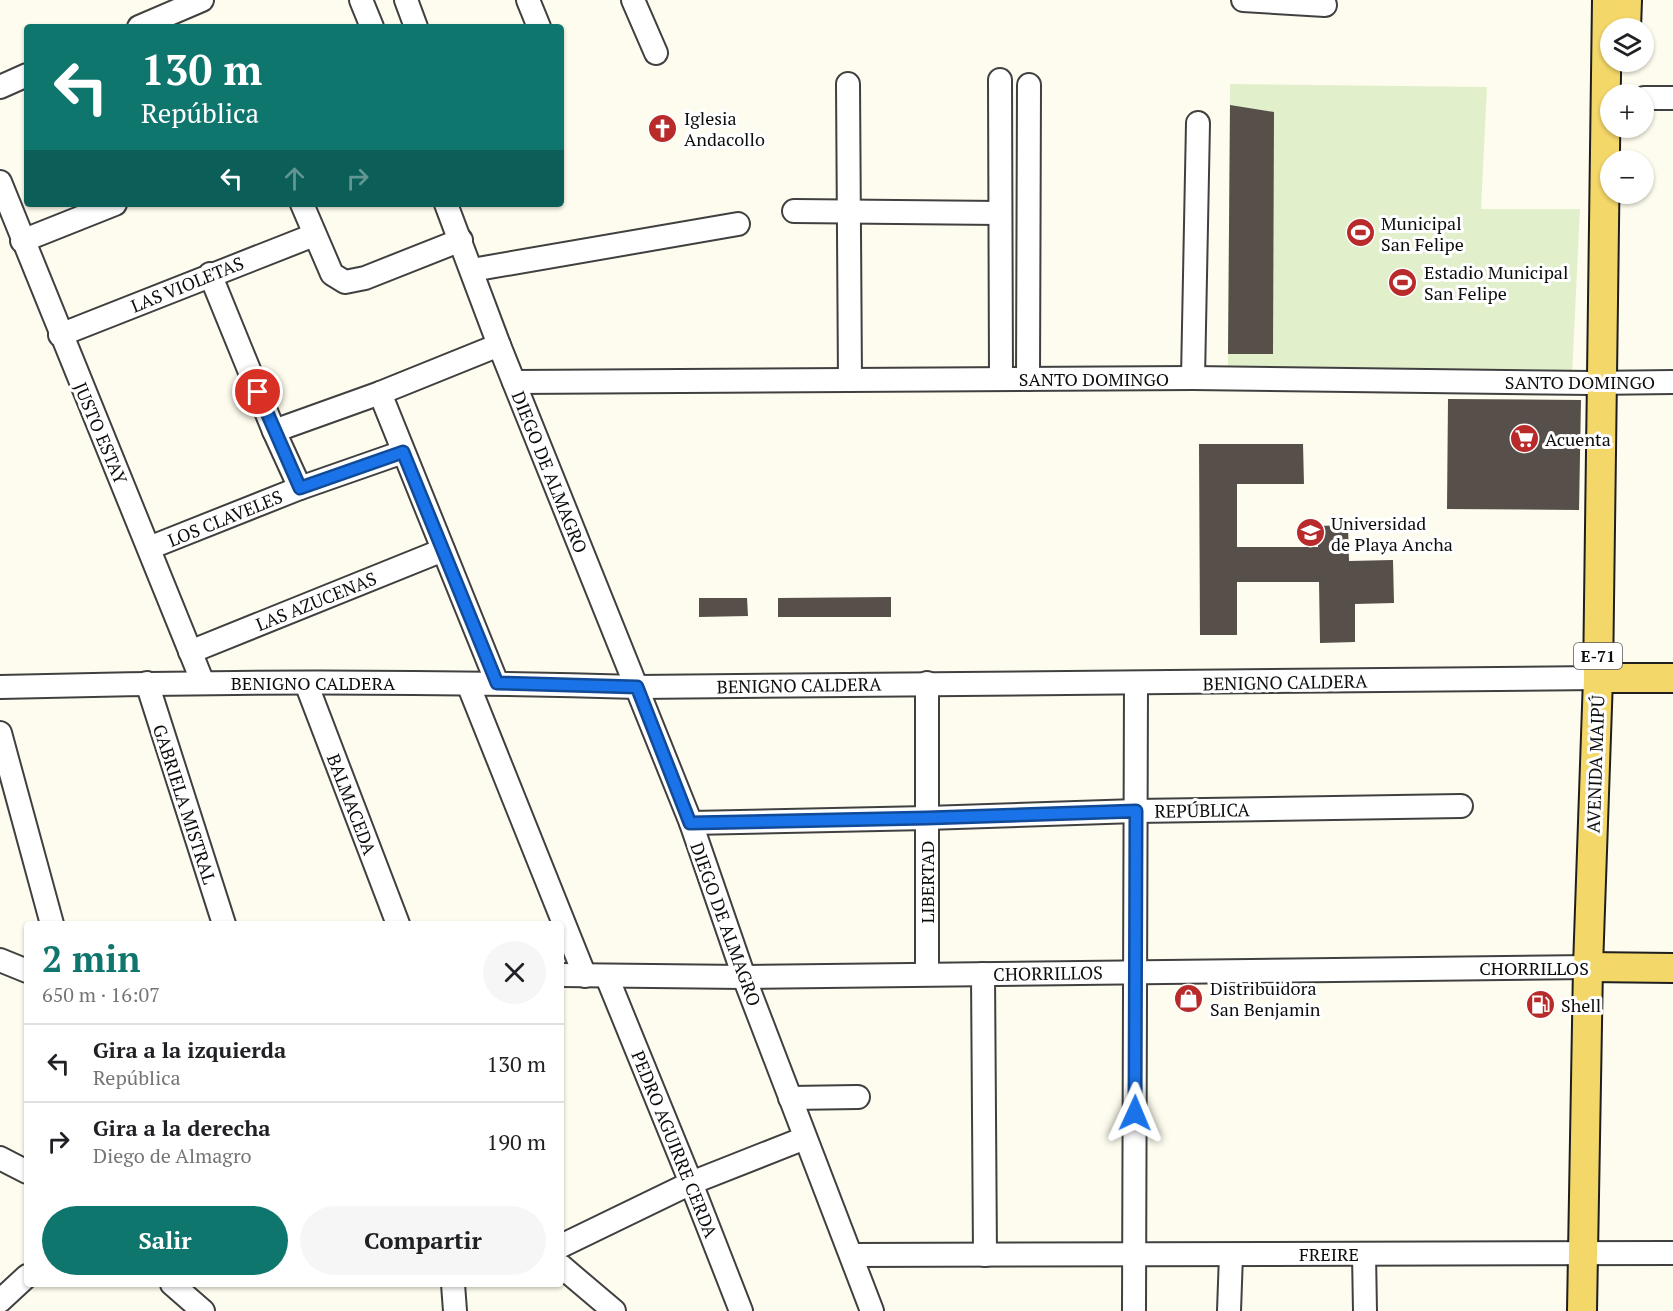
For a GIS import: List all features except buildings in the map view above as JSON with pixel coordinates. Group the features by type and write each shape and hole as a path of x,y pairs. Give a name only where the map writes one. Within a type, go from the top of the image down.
{"main road":[{"name":"AVENIDA MAIPÚ","path":"1607,0 1613,84"},
{"path":"1626,18 1627,0"},
{"name":"AVENIDA MAIPÚ","path":"1582,1311 1592,1254 1597,967 1607,678 1614,138"},
{"name":"AVENIDA MAIPÚ","path":"1611,383 1623,204"},
{"path":"1607,678 1673,678"},
{"path":"1597,967 1673,968"},
{"name":"AVENIDA MAIPÚ","path":"1592,1254 1600,1311"}],"street":[{"path":"145,24 202,0"},
{"path":"361,0 371,24"},
{"path":"406,0 415,24"},
{"path":"528,0 538,24"},
{"path":"633,0 656,52"},
{"path":"1243,0 1325,5"},
{"path":"0,87 24,76"},
{"path":"1000,80 1001,379"},
{"path":"848,84 850,380"},
{"path":"1028,379 1029,85"},
{"path":"1654,98 1673,98"},
{"path":"1193,378 1198,123"},
{"name":"JUSTO ESTAY","path":"0,182 60,335 203,683"},
{"path":"22,241 107,207"},
{"path":"303,207 332,274 345,282 365,278 461,240"},
{"name":"DIEGO DE ALMAGRO","path":"447,207 499,345 690,823 744,977 872,1311"},
{"path":"794,211 1000,213"},
{"path":"472,270 738,224"},
{"name":"LAS VIOLETAS","path":"60,335 210,274 314,235"},
{"path":"210,274 274,431 300,488"},
{"path":"274,431 380,393 499,345"},
{"name":"SANTO DOMINGO","path":"514,382 1193,378 1673,382"},
{"path":"380,393 497,683"},
{"name":"LOS CLAVELES","path":"149,548 300,488 403,452"},
{"name":"LAS AZUCENAS","path":"190,652 443,549"},
{"name":"BENIGNO CALDERA","path":"0,687 147,683 497,683 637,687 1607,678"},
{"name":"GABRIELA MISTRAL","path":"147,683 223,921"},
{"name":"BALMACEDA","path":"306,683 397,921"},
{"name":"LIBERTAD","path":"927,683 927,974"},
{"name":"PEDRO AGUIRRE CERDA","path":"468,684 596,976 691,1183 741,1311"},
{"path":"1134,1311 1136,684"},
{"path":"0,733 51,921"},
{"name":"REPÚBLICA","path":"690,823 1136,811 1461,807"},
{"path":"0,960 24,970"},
{"name":"CHORRILLOS","path":"564,975 744,977 1597,967"},
{"path":"983,974 985,1255"},
{"path":"790,1098 858,1097"},
{"path":"564,1245 691,1183 806,1138"},
{"path":"0,1158 24,1170"},
{"name":"FREIRE","path":"852,1256 1673,1253"},
{"path":"1229,1311 1231,1254"},
{"path":"1364,1254 1365,1311"},
{"path":"564,1269 614,1311"},
{"path":"0,1301 24,1279"},
{"path":"175,1287 203,1311"},
{"path":"453,1287 455,1311"}],"green space":[{"name":"Estadio Municipal San Felipe","path":"1230,84 1487,87 1481,209 1580,209 1572,376 1228,366"}],"place":[{"name":"Iglesia Andacollo","path":"663,128"},
{"name":"Municipal San Felipe","path":"1360,233"},
{"name":"Estadio Municipal San Felipe","path":"1403,282"},
{"name":"Acuenta","path":"1524,439"},
{"name":"Universidad de Playa Ancha","path":"1310,533"},
{"name":"Distribuidora San Benjamin","path":"1189,998"},
{"name":"Shell","path":"1540,1005"}],"route":[{"path":"258,392 300,488 403,452 497,683 637,687 690,823 1136,811 1135,1113"}]}
